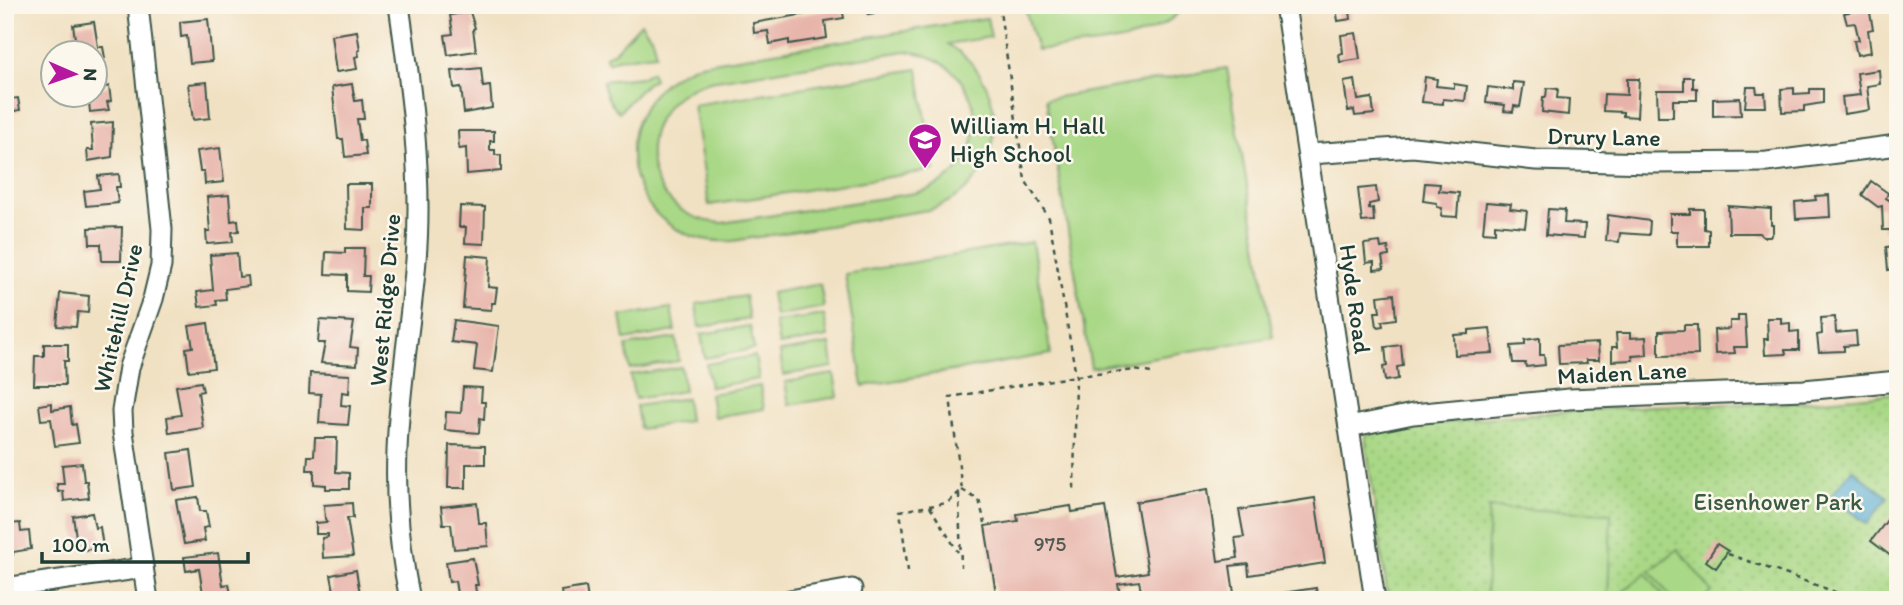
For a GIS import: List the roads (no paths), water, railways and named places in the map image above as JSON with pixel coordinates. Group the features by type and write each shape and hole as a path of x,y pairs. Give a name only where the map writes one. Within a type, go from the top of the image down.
{"street":[{"name":"Whitehill Drive","path":"138,5 162,229 161,266 153,299 129,367 122,411 148,600"},
{"name":"West Ridge Drive","path":"399,5 418,168 416,260 401,386 397,452 397,503 410,600"},
{"name":"Hyde Road","path":"1285,5 1375,600"},
{"name":"Drury Lane","path":"1309,154 1413,147 1535,160 1767,162 1898,145"},
{"name":"Maiden Lane","path":"1349,427 1413,414 1569,399 1804,390 1898,381"},
{"path":"5,588 143,568"},
{"path":"790,600 852,589"}],"water":[{"path":"1852,469 1888,497 1867,524 1831,496"}],"place":[{"name":"William H. Hall High School","path":"925,170"}],"park label":[{"name":"Eisenhower Park","path":"1778,502"}]}
